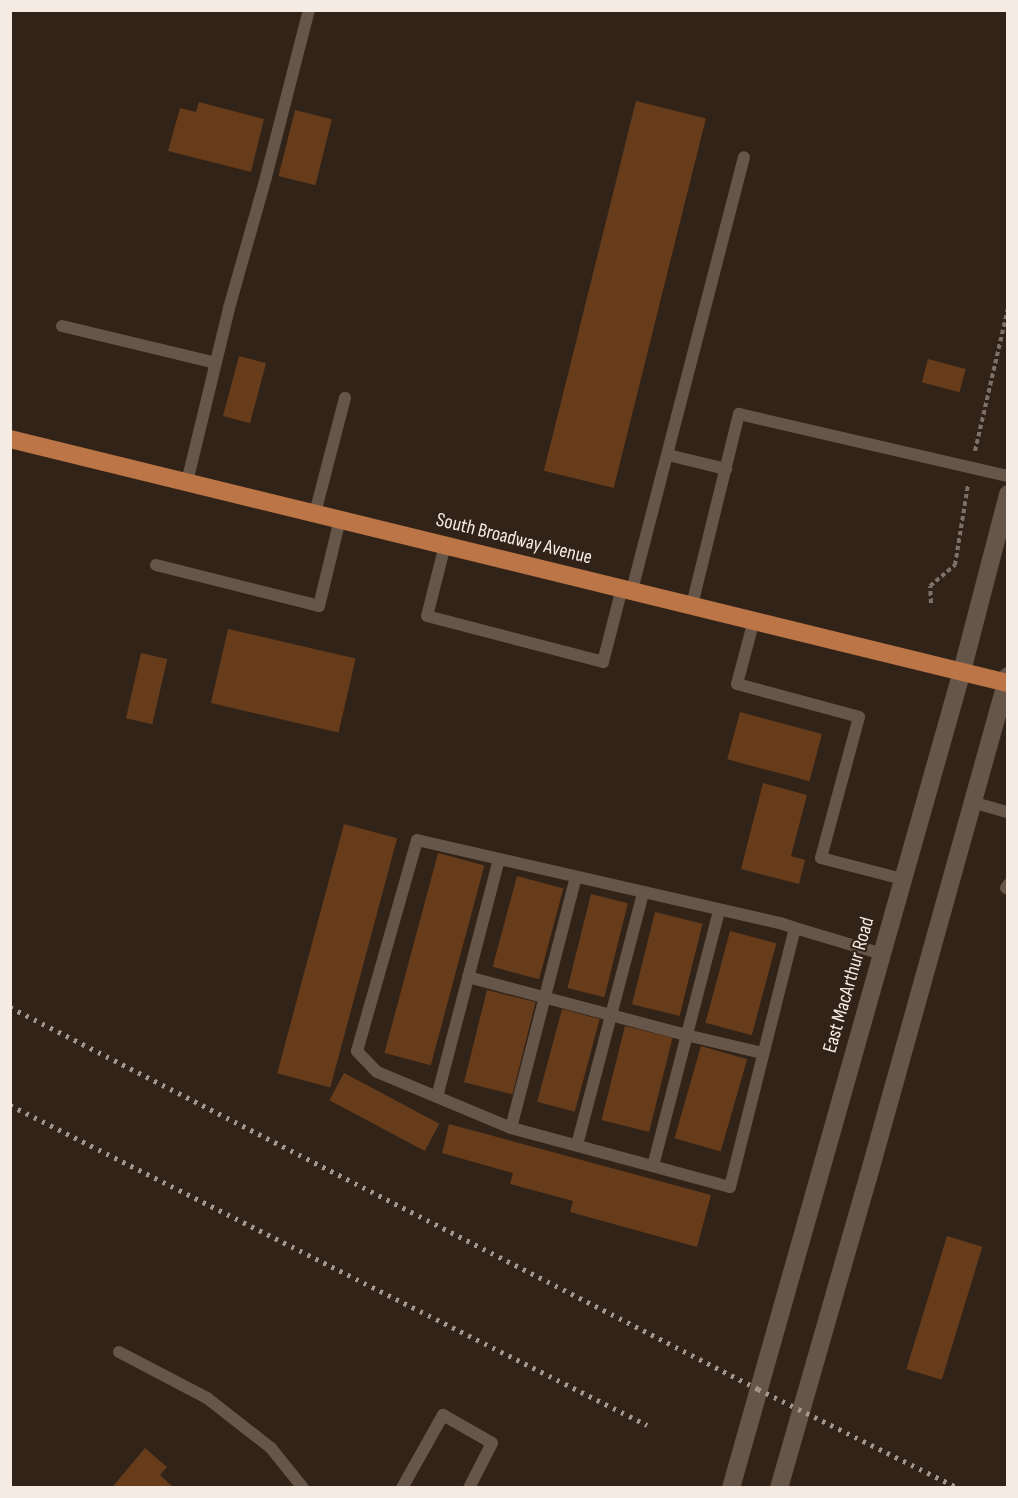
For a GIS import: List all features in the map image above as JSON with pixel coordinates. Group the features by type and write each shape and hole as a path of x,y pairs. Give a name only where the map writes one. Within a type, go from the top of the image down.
{"main road":[{"name":"South Broadway Avenue","path":"10,439 1007,681"}],"street":[{"name":"East MacArthur Road","path":"731,1488 962,671 1008,494"},
{"path":"779,1488 1007,681"}],"lane":[{"path":"187,482 309,10"},
{"path":"446,545 427,616 603,662 668,455 744,157"},
{"path":"62,326 216,363"},
{"path":"315,513 345,398"},
{"path":"692,605 740,414 1008,476"},
{"path":"668,455 726,469"},
{"path":"156,565 319,606 340,519"},
{"path":"754,620 737,684 859,717 821,858 902,879"},
{"path":"972,802 1008,812"},
{"path":"795,928 730,1186 511,1128 377,1072 357,1051 417,840 795,928 882,954"},
{"path":"437,1097 499,859"},
{"path":"511,1128 576,877"},
{"path":"577,1145 643,893"},
{"path":"653,1166 719,910"},
{"path":"468,977 762,1053"},
{"path":"119,1352 207,1398 272,1448 303,1488"},
{"path":"402,1488 443,1414 492,1443 470,1488"}],"building":[{"path":"636,101 706,118 614,488 544,471"},
{"path":"199,102 264,119 251,172 168,151 180,108 196,112"},
{"path":"295,110 332,119 315,185 279,176"},
{"path":"239,356 266,363 250,423 223,416"},
{"path":"928,359 966,369 959,392 922,382"},
{"path":"228,629 356,658 339,733 211,703"},
{"path":"141,653 167,659 152,724 126,718"},
{"path":"740,712 822,734 809,781 727,759"},
{"path":"763,783 807,795 791,856 805,860 799,884 741,869"},
{"path":"344,824 397,838 330,1087 277,1073"},
{"path":"438,853 484,865 431,1065 384,1053"},
{"path":"517,876 563,888 539,979 493,967"},
{"path":"591,894 628,903 604,997 568,988"},
{"path":"655,912 703,924 680,1016 632,1004"},
{"path":"730,931 776,943 752,1035 705,1023"},
{"path":"487,990 536,1002 513,1094 464,1082"},
{"path":"562,1009 600,1019 575,1112 537,1102"},
{"path":"625,1026 673,1038 649,1132 602,1120"},
{"path":"701,1046 747,1059 721,1152 675,1138"},
{"path":"344,1073 439,1124 425,1151 329,1100"},
{"path":"449,1124 711,1195 697,1247 570,1212 573,1201 510,1184 513,1173 442,1153"},
{"path":"947,1236 982,1247 942,1380 906,1369"},
{"path":"145,1448 167,1467 160,1475 174,1488 117,1488 114,1485"}],"railway":[{"path":"10,1007 758,1389 958,1488"},
{"path":"10,1105 647,1425"}]}
